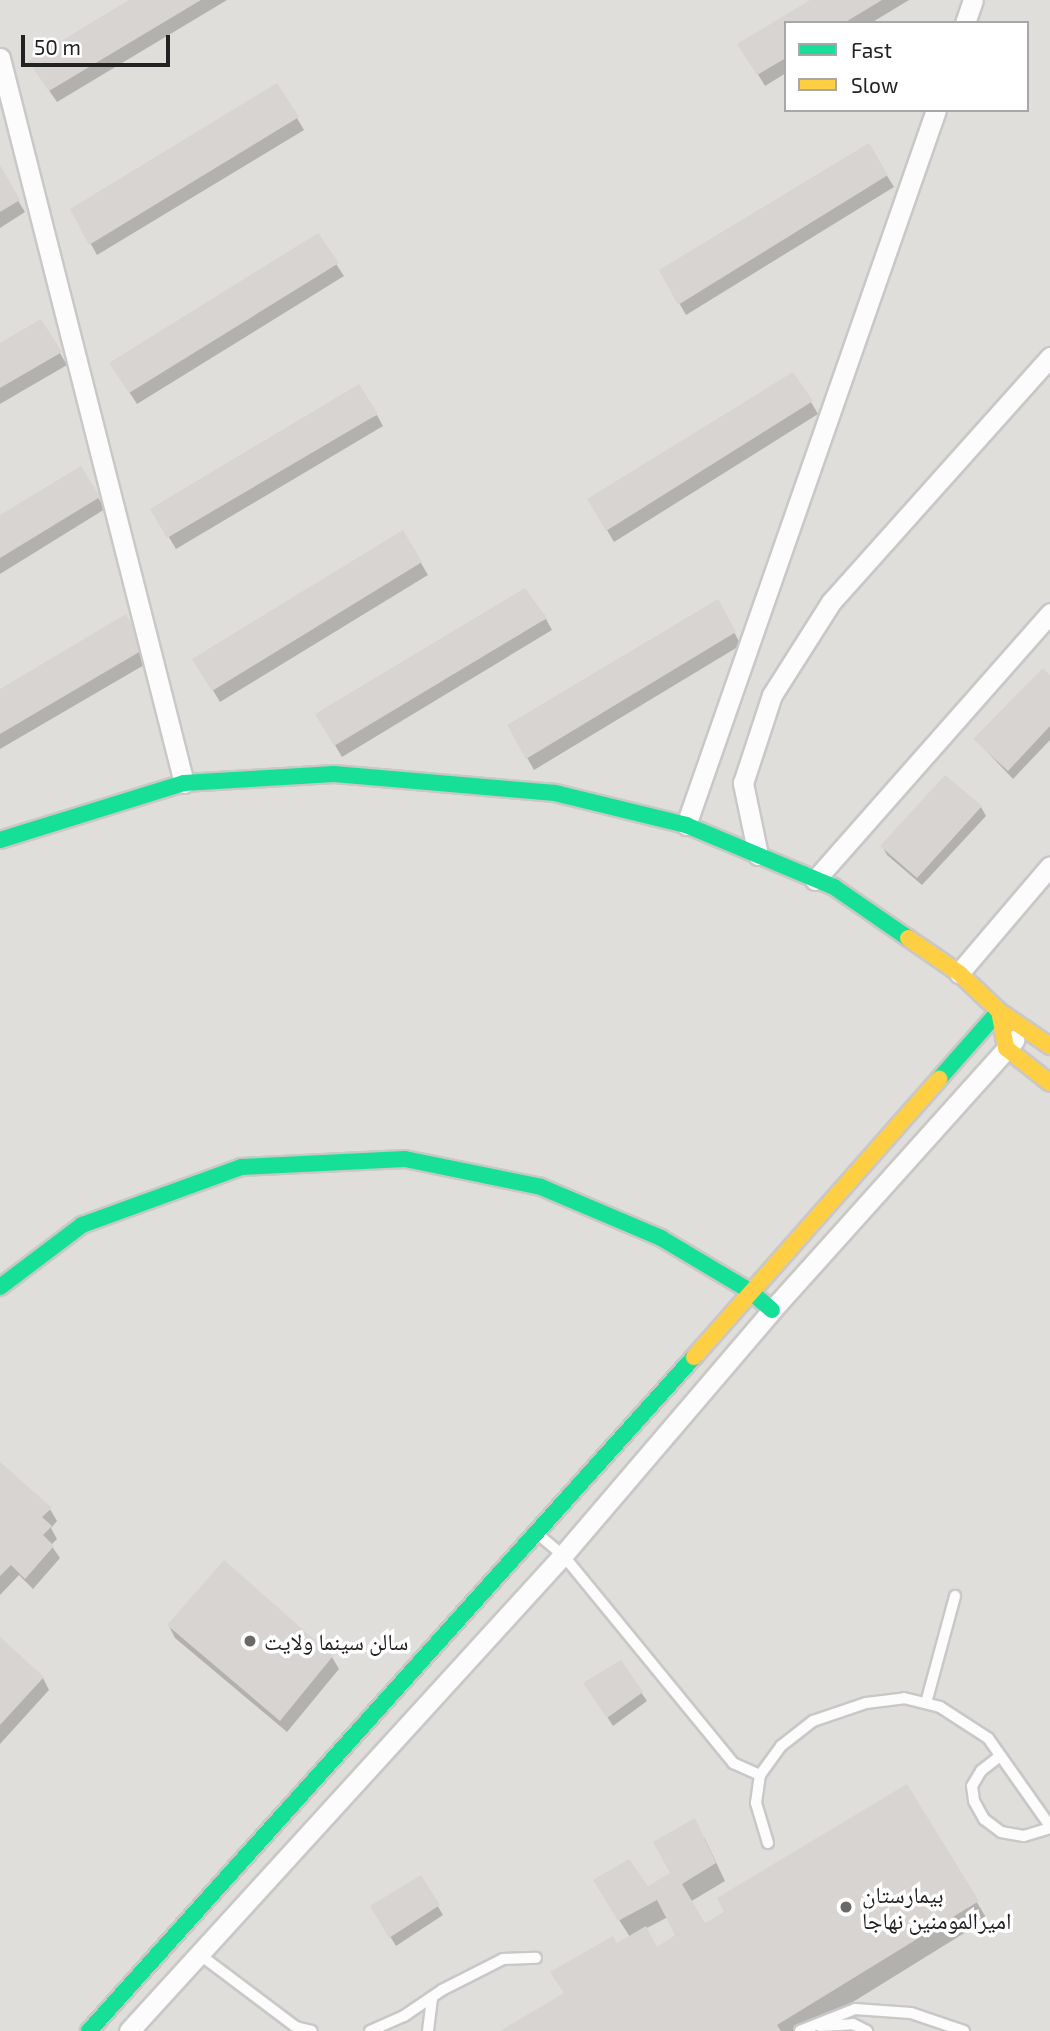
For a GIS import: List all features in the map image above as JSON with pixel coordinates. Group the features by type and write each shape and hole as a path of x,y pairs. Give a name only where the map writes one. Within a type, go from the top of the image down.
{"street":[{"path":"966,21 973,0"},
{"path":"0,58 184,783"},
{"path":"686,825 935,112"},
{"path":"758,855 743,783 772,695 831,602 1050,357"},
{"path":"815,880 1050,613"},
{"path":"0,841 184,783 334,774 555,793 686,825 834,887 959,973 999,1011 1050,1046"},
{"path":"959,973 1050,866"},
{"path":"999,1011 1006,1048 1050,1083"},
{"path":"89,2031 538,1534 999,1011"},
{"path":"129,2031 563,1555 772,1310 1025,1027"},
{"path":"0,1287 82,1225 241,1167 405,1159 541,1187 661,1238 750,1291 772,1310"}],"lane":[{"path":"538,1534 563,1555 733,1763 760,1776"},
{"path":"926,1703 955,1596"},
{"path":"768,1843 756,1802 760,1776 781,1746 814,1721 866,1703 904,1698 940,1707 988,1738 1050,1827 1024,1836 1001,1832 984,1819 974,1801 972,1786 981,1771 1000,1756"},
{"path":"198,1954 296,2029 312,2031"},
{"path":"370,2031 404,2016 432,1997 503,1959 536,1958"},
{"path":"428,2031 432,1997"},
{"path":"804,2029 855,2009 911,2013 964,2031"},
{"path":"804,2029 853,2024 867,2031"}],"shaded area":[{"path":"0,0 1050,0 1050,2031 0,2031"}],"building":[{"path":"129,0 201,0 49,91 28,61"},
{"path":"810,0 882,0 847,21 784,21 784,59 757,75 737,44"},
{"path":"277,83 299,117 89,245 70,209"},
{"path":"869,143 888,175 678,305 659,270"},
{"path":"0,165 20,200 0,212"},
{"path":"318,233 339,263 129,393 109,363"},
{"path":"41,319 62,352 0,388 0,343"},
{"path":"793,372 813,401 606,531 587,499"},
{"path":"359,384 378,414 167,538 150,509"},
{"path":"81,466 100,497 0,558 0,515"},
{"path":"403,530 422,562 212,691 192,659"},
{"path":"525,588 547,618 334,746 315,714"},
{"path":"718,599 736,632 526,759 507,725"},
{"path":"126,614 146,648 0,734 0,689"},
{"path":"1043,668 1050,675 1050,726 1008,771 973,739"},
{"path":"945,775 982,806 917,878 880,846"},
{"path":"0,1462 52,1508 42,1517 52,1526 43,1535 54,1546 25,1579 11,1565 0,1576"},
{"name":"سالن سینما ولایت","path":"224,1560 333,1656 280,1721 167,1625"},
{"path":"0,1637 44,1677 0,1725"},
{"path":"621,1660 643,1692 607,1718 583,1683"},
{"name":"بیمارستان امیرالمومنین نهاجا","path":"907,1784 979,1901 777,2025 781,2031 500,2031 564,1993 550,1972 613,1936 617,1943 646,1926 657,1947 675,1935 657,1900 618,1921 593,1880 629,1859 648,1886 670,1873 653,1842 695,1818 716,1863 682,1884 705,1923 724,1912 717,1898"},
{"path":"421,1875 440,1905 389,1938 370,1906"}],"traffic: fast":[{"path":"0,840 184,783 334,774 555,793 686,825 834,887 908,938"},
{"path":"939,1079 999,1011"},
{"path":"0,1287 82,1225 241,1167 405,1159 541,1187 661,1238 750,1291 772,1310"},
{"path":"89,2031 694,1357"}],"traffic: slow":[{"path":"908,938 959,973 999,1011 1050,1046"},
{"path":"999,1011 1006,1048 1050,1083"},
{"path":"694,1357 939,1079"}],"place":[{"name":"سالن سینما ولایت","path":"250,1641"},
{"name":"بیمارستان امیرالمومنین نهاجا","path":"846,1907"}]}
